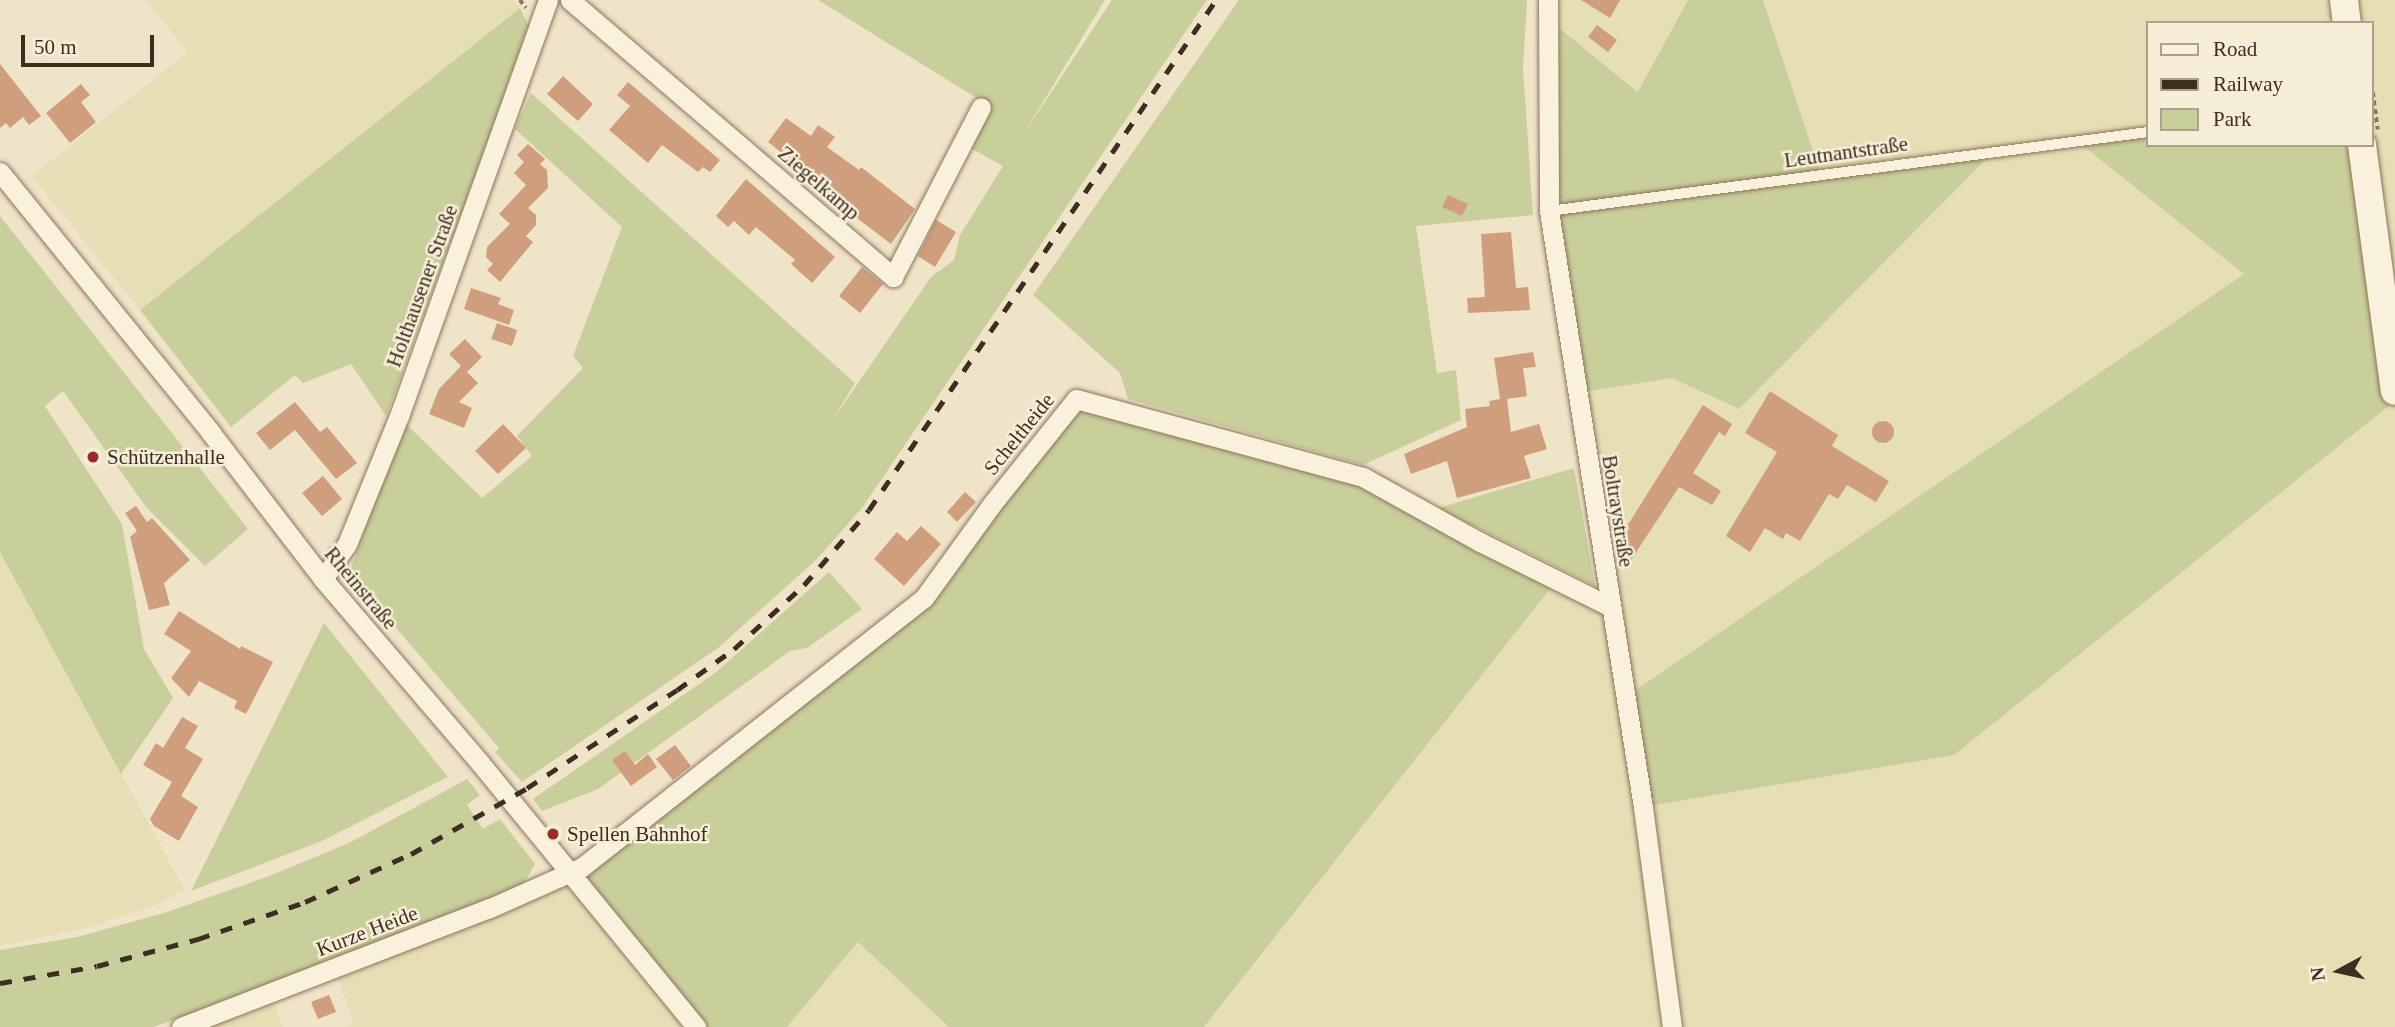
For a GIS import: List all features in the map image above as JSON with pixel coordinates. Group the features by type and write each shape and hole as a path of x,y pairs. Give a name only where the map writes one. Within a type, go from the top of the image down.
{"street":[{"name":"Holthausener Straße","path":"323,579 347,544 399,416 548,0"},
{"name":"Ziegelkamp","path":"570,0 892,277 981,107"},
{"name":"Boltraystraße","path":"1548,0 1549,211 1609,606 1643,807 1672,1027"},
{"path":"2344,0 2347,21"},
{"path":"2362,147 2395,391"},
{"name":"Rheinstraße","path":"0,172 212,433 323,579 481,764 568,874 696,1027"},
{"name":"Scheltheide","path":"568,874 582,867 924,598 992,504 1076,399 1363,477 1480,542 1609,606"},
{"name":"Kurze Heide","path":"181,1027 490,908 568,874"}],"lane":[{"name":"Leutnantstraße","path":"1549,211 2146,132"}],"shaded area":[{"path":"146,0 513,0 520,8 140,310 32,176 188,52"},
{"path":"1548,0 1688,0 1639,92 1548,19"},
{"path":"1763,0 2395,0 2395,391 2372,147 2374,21 2146,21 2146,132 2078,142 2245,273 1624,698 1954,755 2395,401 2395,1027 1205,1027 1557,580 1608,605 1577,393 1672,378 1739,409 1821,175"},
{"path":"0,552 185,890 155,906 86,928 0,946"},
{"path":"568,874 696,1027 344,1027 354,1023 334,968"},
{"path":"858,942 949,1027 787,1027"},
{"path":"271,993 283,1027 181,1027"}],"green space":[{"path":"818,0 1105,0 1023,135 1112,0 1207,0 862,508 816,560 718,648 522,782 495,752 499,748 349,573 404,422 482,498 532,456 517,436 583,368 573,356 622,227 515,129 531,93 855,383 832,421 931,277 954,260 960,235 1003,166 965,145 988,105"},
{"path":"1239,0 1527,0 1523,68 1533,215 1416,226 1437,373 1456,370 1461,420 1363,465 1128,399 1120,373 1033,295"},
{"path":"1688,0 1763,0 1821,175 1993,152 1739,409 1672,378 1577,393 1549,211 1548,19 1638,92"},
{"path":"520,8 530,29 386,416 351,364 303,383 295,375 231,427 140,310"},
{"path":"2146,132 2146,147 2362,147 2395,401 1954,755 1643,807 1624,698 2244,274 2077,141"},
{"path":"0,216 248,529 205,566 146,507 63,391 45,406 122,524 144,649 173,698 121,774 0,552"},
{"path":"1076,399 1363,477 1557,580 1204,1027 949,1027 858,942 787,1027 696,1027 568,874 924,598"},
{"path":"1574,468 1595,586 1438,508"},
{"path":"829,572 862,609 807,648 790,651 598,789 542,811 533,799 715,673"},
{"path":"324,623 448,777 322,841 191,891"},
{"path":"467,779 480,795 467,805 483,829 500,819 535,864 523,885 274,985 153,1027 0,1027 0,950 77,937 164,913 272,875 351,842"}],"building":[{"path":"1581,0 1620,0 1610,18"},
{"path":"1597,25 1617,40 1608,52 1588,37"},
{"path":"0,64 41,116 29,125 23,117 10,128 6,123 0,128"},
{"path":"563,76 593,104 578,121 547,94"},
{"path":"628,82 720,160 710,172 703,167 698,172 662,145 648,163 609,130 630,106 617,95"},
{"path":"81,84 90,95 81,102 96,122 70,143 46,113"},
{"path":"786,118 811,136 818,125 835,137 827,147 859,170 861,167 915,209 891,244 836,202 839,198 768,142"},
{"path":"528,144 545,159 540,164 547,170 548,188 528,208 536,215 536,225 526,236 533,242 500,282 487,270 493,264 486,257 487,247 510,224 499,214 526,185 514,173 524,162 517,155"},
{"path":"746,179 835,257 812,283 791,264 795,260 756,227 749,235 734,221 728,227 716,216"},
{"path":"1448,195 1468,204 1462,216 1442,207"},
{"path":"936,220 956,232 935,267 918,256"},
{"path":"1511,232 1516,288 1528,287 1530,310 1468,313 1467,298 1485,297 1481,234"},
{"path":"862,267 883,284 860,313 839,296"},
{"path":"471,288 501,298 498,304 514,310 509,325 464,309"},
{"path":"497,323 517,330 512,346 491,339"},
{"path":"465,339 482,357 467,372 478,383 459,402 472,408 464,428 429,414 439,389 461,366 449,354"},
{"path":"1533,352 1536,367 1523,368 1527,396 1507,399 1511,432 1539,424 1547,449 1524,456 1531,478 1457,498 1447,461 1411,474 1404,454 1467,427 1465,409 1490,406 1489,401 1500,399 1494,358"},
{"path":"1770,391 1838,435 1832,446 1889,481 1876,502 1847,485 1838,499 1829,494 1800,541 1786,533 1783,539 1765,528 1750,552 1726,536 1777,452 1745,433"},
{"path":"295,402 320,432 327,427 357,463 336,479 295,430 270,450 256,433"},
{"path":"1703,405 1732,424 1725,436 1719,432 1693,473 1721,491 1712,505 1679,487 1631,560 1614,547"},
{"path":"1883,421 1891,424 1894,432 1891,440 1883,443 1875,440 1872,432 1875,424"},
{"path":"503,424 526,448 498,474 475,451"},
{"path":"323,476 342,499 322,516 302,493"},
{"path":"965,492 976,502 957,522 947,512"},
{"name":"Schützenhalle","path":"136,506 147,522 152,518 190,560 164,583 170,605 149,610 130,537 137,531 125,513"},
{"path":"921,526 941,544 904,586 874,559 897,532 907,541"},
{"path":"179,611 240,649 241,646 273,662 246,714 234,708 237,701 199,681 189,697 171,678 191,651 164,634"},
{"path":"182,717 198,726 185,748 203,759 181,796 198,807 179,841 154,826 150,819 172,782 143,765 156,743 163,748"},
{"path":"675,745 691,766 673,780 656,759"},
{"path":"625,751 635,765 648,754 657,767 631,786 612,760"},
{"path":"329,995 336,1012 318,1019 311,1002"}],"railway":[{"path":"0,983 97,966 198,939 305,902 411,854 527,788 677,690 734,649 804,585 869,510 1216,0"}],"place":[{"name":"Schützenhalle","path":"93,457"},
{"name":"Spellen Bahnhof","path":"553,834"}]}
